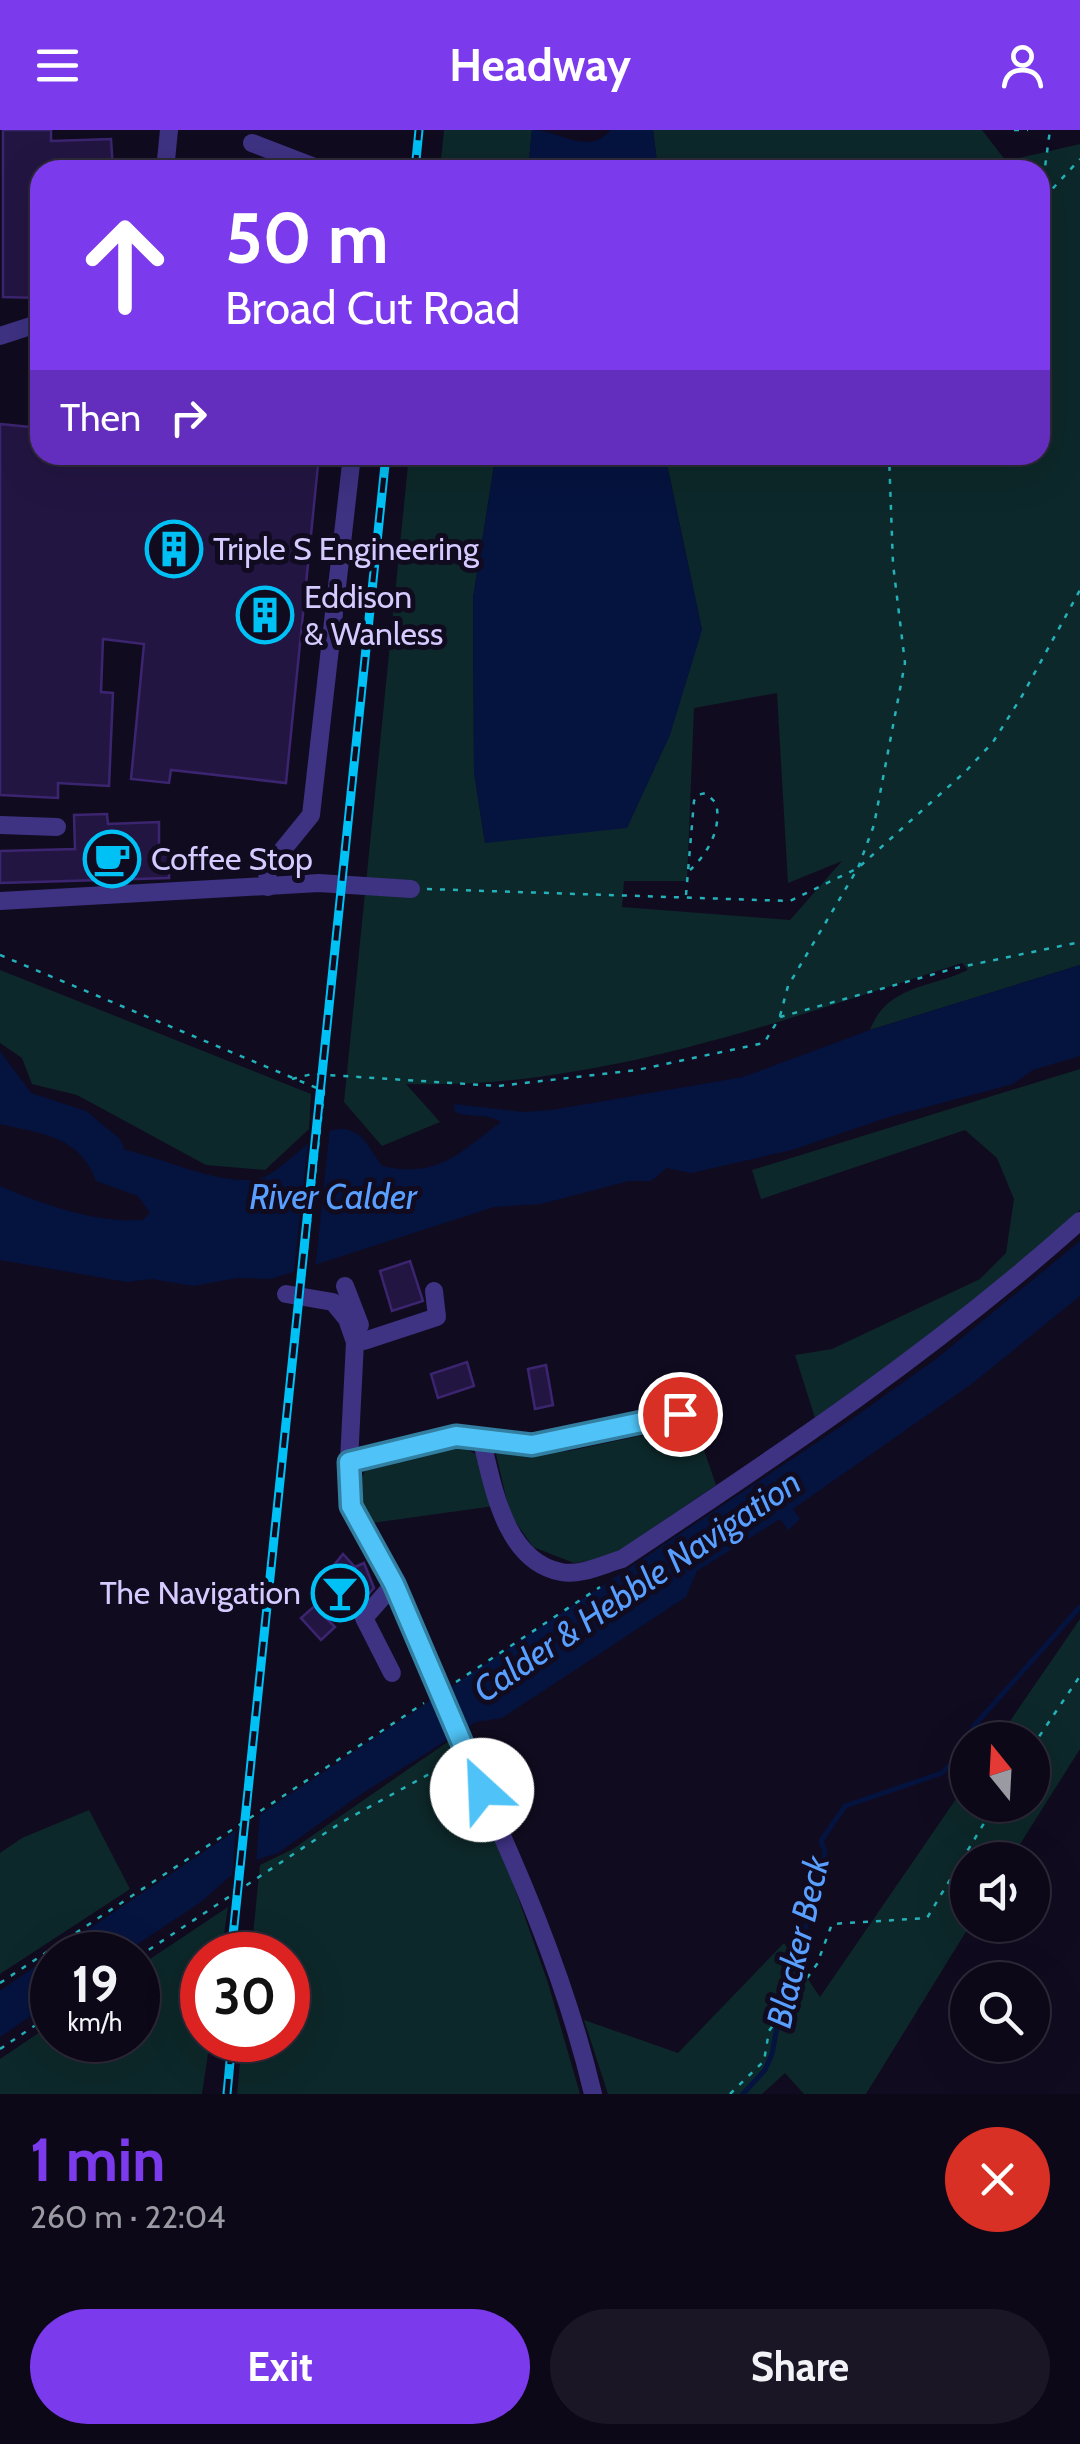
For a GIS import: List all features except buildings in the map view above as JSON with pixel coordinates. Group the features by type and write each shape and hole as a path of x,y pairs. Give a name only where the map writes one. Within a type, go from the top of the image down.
{"street":[{"path":"166,160 170,130"},
{"path":"252,143 296,160"},
{"path":"0,336 30,326"},
{"path":"268,887 267,869 311,815 351,465"},
{"path":"0,825 57,827"},
{"path":"0,900 320,884 411,889"},
{"path":"482,1438 498,1507 525,1553 560,1572 583,1571 622,1559 902,1370 993,1299 1080,1221"},
{"path":"345,1286 364,1341 360,1444 349,1462"},
{"path":"294,1291 333,1302 352,1330 351,1506 394,1584 534,1912 579,2037 593,2094"},
{"path":"364,1341 437,1317 434,1291"},
{"path":"349,1462 456,1436 532,1445 680,1414"},
{"path":"392,1673 364,1618 394,1584"}],"path":[{"path":"1014,130 1028,130"},
{"path":"1046,160 1050,130"},
{"path":"1050,191 1080,159"},
{"path":"292,1080 312,1074 498,1086 620,1072 764,1044 780,1017 788,986 858,868 874,825 905,663 893,564 889,465"},
{"path":"411,889 790,901 858,868 915,820 993,742 1080,590"},
{"path":"686,897 694,801 697,795 706,793 716,804 717,825 702,858 690,870"},
{"path":"780,1017 956,968 1080,942"},
{"path":"0,955 324,1091 294,1291"},
{"path":"1049,1722 1080,1676"},
{"path":"420,1692 425,1702"},
{"path":"0,1983 432,1698"},
{"path":"160,1942 342,1822 464,1752"},
{"path":"730,2094 764,2060 769,2031 816,1964 832,1924 927,1918 985,1822"},
{"path":"0,2049 30,2029"}],"green space":[{"path":"444,130 532,130 529,160 441,160"},
{"path":"653,130 982,130 1005,160 657,160"},
{"path":"1080,144 1080,965 870,1030 887,1004 898,996 968,970 962,963 758,1028 619,1063 477,1083 406,1084 440,1122 382,1146 344,1102 408,465 495,465 473,598 474,772 485,843 702,630 667,465 1050,465 1050,160 1010,160","holes":["777,693 788,883 842,861 790,920 622,907 624,881 687,881 694,708"]},
{"path":"0,970 311,1094 309,1129 265,1170 206,1165 77,1095 32,1084 22,1058 0,1043"},
{"path":"1080,1069 1080,1210 991,1291 815,1418 795,1355 832,1349 980,1279 1006,1253 1014,1199 997,1158 965,1130 761,1199 752,1170"},
{"path":"695,1424 716,1485 609,1558 574,1563 533,1547 510,1514 496,1454 569,1451"},
{"path":"455,1444 478,1455 494,1506 372,1523 356,1489 366,1469"},
{"path":"1080,1619 1080,1749 1050,1797 1050,1722 1009,1722"},
{"path":"449,1741 495,1832 548,1983 580,2094 237,2094 240,2062 310,2062 310,1932 253,1932 260,1865 293,1849"},
{"path":"950,1808 950,1822 1034,1822 1021,1842 950,1842 950,1942 960,1942 866,2094 804,2094 785,2073 762,2094 608,2094 584,2020 678,2053 784,1943 820,1997"},
{"path":"89,1810 130,1889 64,1932 30,1932 30,1954 0,1974 0,1853 22,1838"},
{"path":"228,1907 224,1932 190,1932"},
{"path":"180,1939 180,2062 207,2062 202,2094 0,2094 0,2059 30,2039 30,2062 160,2062 160,1952"}],"water":[{"path":"532,130 583,142 602,138 611,130 653,130 657,160 529,160"},
{"path":"667,465 702,630 670,735 627,828 485,843 474,772 473,598 494,466"},
{"name":"River Calder","path":"1080,965 1080,1056 1033,1070 1013,1084 889,1117 792,1150 691,1173 667,1168 651,1181 629,1181 541,1204 494,1207 271,1279 238,1278 193,1286 151,1279 127,1282 0,1260 0,1186 88,1216 143,1220 150,1213 138,1196 96,1181 89,1166 70,1146 58,1139 0,1124 0,1051 31,1093 86,1111 119,1138 125,1150 204,1174 237,1180 266,1176 318,1137 346,1129 363,1139 382,1166 419,1169 448,1160 501,1122 455,1112 454,1104 523,1112 552,1110 743,1077 870,1030"},
{"name":"Calder & Hebble Navigation","path":"1080,1241 1080,1296 973,1383 793,1509 800,1519 788,1530 780,1519 697,1571 686,1597 502,1718 476,1722 360,1795 278,1853 259,1859 228,1878 201,1902 156,1932 84,1932 852,1419 936,1359"},
{"path":"30,1970 30,2017 0,2037 0,1991"}],"pier":[{"path":"330,1128 315,1271 293,1278 309,1135"},
{"path":"260,1808 256,1866 232,1881 236,1824"}],"waterway":[{"name":"Blacker Beck","path":"743,2094 765,2070 772,2054 789,1964 801,1945 825,1852 821,1841 845,1806 942,1773 960,1755 973,1727 1080,1607"}],"railway":[{"path":"416,160 419,130"},
{"path":"233,1932 385,465"},
{"path":"227,2094 230,2062"}],"place":[{"name":"Triple S Engineering","path":"174,549"},
{"name":"Eddison & Wanless","path":"265,615"},
{"name":"Coffee Stop","path":"112,859"},
{"name":"The Navigation","path":"340,1593"}],"route":[{"path":"482,1790 394,1584 351,1506 349,1462 456,1436 532,1445 680,1414"}]}
